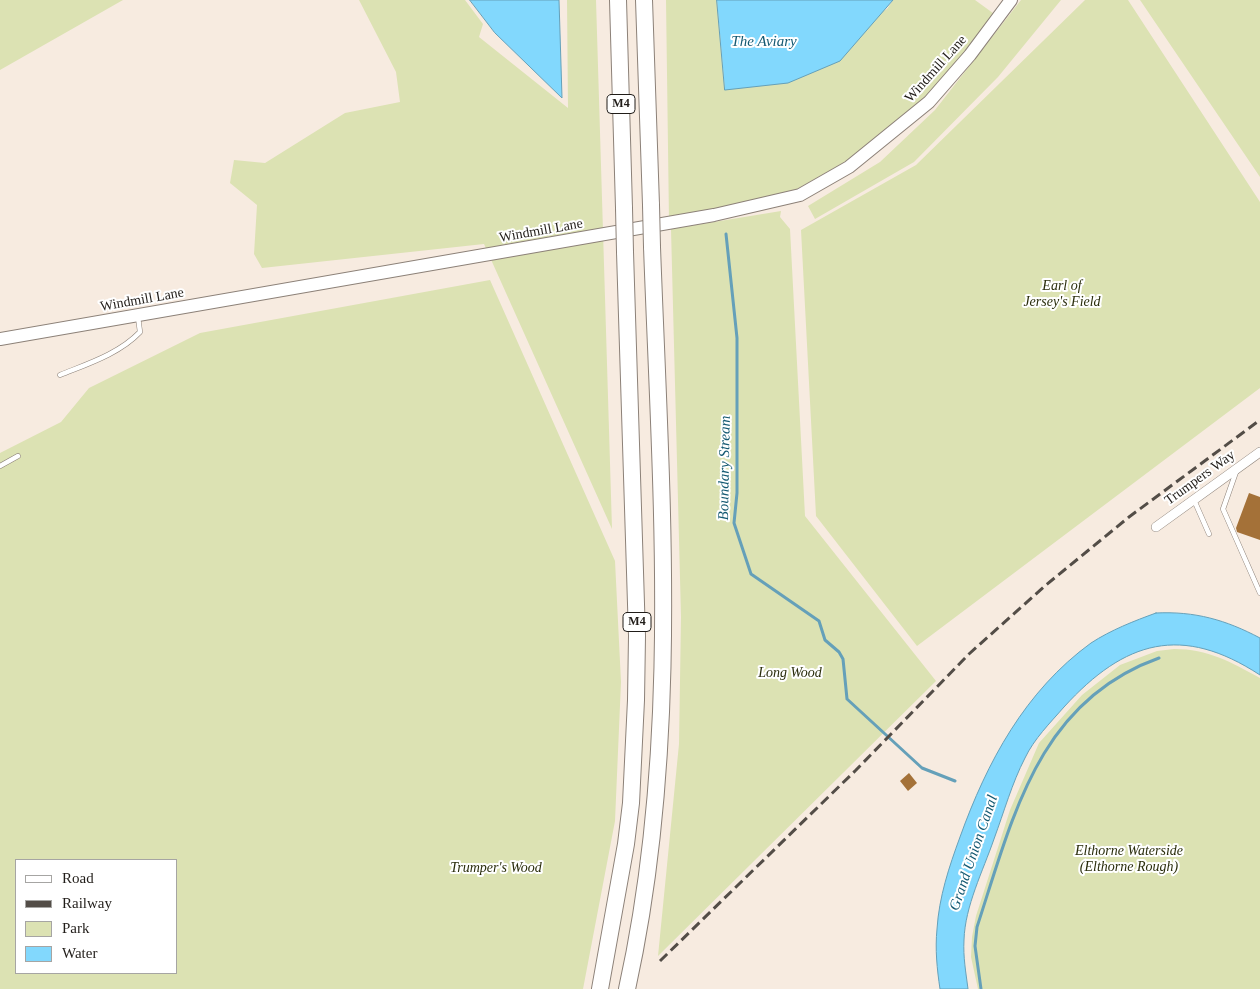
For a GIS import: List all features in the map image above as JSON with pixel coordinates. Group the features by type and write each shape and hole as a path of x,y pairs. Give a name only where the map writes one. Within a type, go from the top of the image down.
{"highway":[{"name":"M4","path":"600,989 626,844 631,803 636,700 637,636 618,0"},
{"name":"M4","path":"627,989 652,850 662,722 662,554 644,0"}],"main road":[{"name":"Windmill Lane","path":"0,339 704,217 800,194 849,167 929,102 970,55 1011,0"}],"street":[{"name":"Trumpers Way","path":"1156,527 1260,452"}],"lane":[{"path":"60,375 99,360 132,340 140,332 138,316"},
{"path":"0,466 18,456"},
{"path":"1238,467 1223,509 1260,593"},
{"path":"1194,498 1208,534"}],"green space":[{"path":"0,0 123,0 0,70"},
{"path":"359,0 465,0 483,24 479,37 568,108 567,0 596,0 612,529 484,244 262,268 254,254 257,205 230,183 234,160 265,163 345,113 400,102 396,72"},
{"path":"666,0 717,0 725,90 887,9 893,0 975,0 997,16 926,101 857,155 797,189 669,221"},
{"path":"1021,0 1061,0 998,77 914,162 815,219 808,206 880,162 935,110"},
{"name":"Earl of Jersey's Field","path":"1085,0 1128,0 1260,202 1260,388 917,646 816,516 801,230 916,165"},
{"path":"1140,0 1260,0 1260,177"},
{"name":"Long Wood","path":"781,211 780,217 790,229 805,516 936,681 658,956 679,744 681,617 671,229"},
{"name":"Trumper's Wood","path":"490,280 615,561 621,682 615,821 583,989 0,989 0,453 61,422 89,388 200,333"},
{"name":"Elthorne Waterside (Elthorne Rough)","path":"1174,649 1209,654 1260,678 1260,989 978,989 971,957 976,916 1010,810 1039,743 1082,695 1120,665 1157,651"}],"water":[{"path":"470,0 559,0 562,98 495,33"},
{"name":"The Aviary","path":"717,0 893,0 840,61 788,83 725,90"},
{"name":"Grand Union Canal","path":"1156,613 1197,615 1210,618 1235,626 1260,638 1260,675 1232,659 1205,649 1180,645 1156,647 1132,654 1109,667 1087,684 1064,707 1038,738 1025,758 1012,787 975,889 965,927 964,946 968,989 940,989 936,944 942,894 952,860 971,809 996,755 1028,706 1046,683 1068,662 1099,638"}],"building":[{"path":"1249,493 1260,497 1260,540 1237,532 1236,528"},
{"path":"909,773 917,783 908,791 900,781"}],"waterway":[{"name":"Boundary Stream","path":"726,234 737,338 737,493 734,523 751,574 819,621 825,640 839,652 843,659 847,699 922,768 955,781"},
{"path":"981,989 975,946 977,927 1004,845 1036,767 1058,733 1085,703 1118,677 1159,658"}],"railway":[{"path":"660,961 856,770 969,654 1046,585 1129,517 1260,420"}]}
